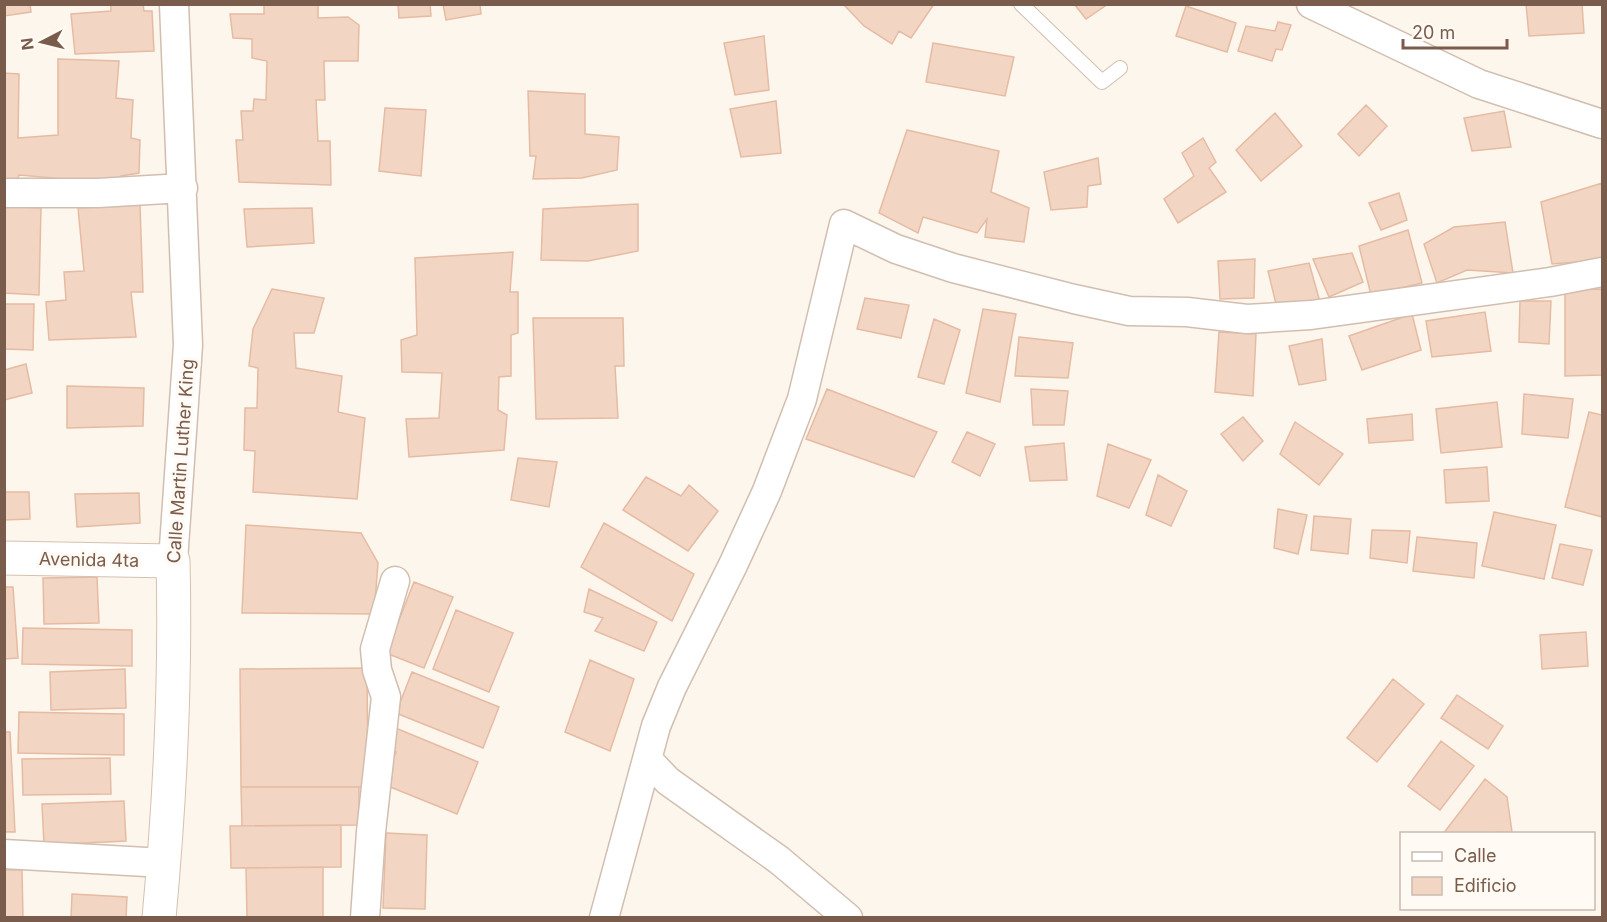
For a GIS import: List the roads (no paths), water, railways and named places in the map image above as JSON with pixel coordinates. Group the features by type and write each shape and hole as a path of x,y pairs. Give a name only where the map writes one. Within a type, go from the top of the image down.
{"street":[{"name":"Calle Martin Luther King","path":"159,918 164,864 175,643 173,561 188,345 174,4"},
{"path":"1311,4 1479,84 1602,124"},
{"path":"4,193 98,193 183,188"},
{"path":"604,918 656,726 672,687 738,555 767,491 802,399 844,224 896,249 953,268 1074,299 1129,311 1187,312 1247,319 1311,315 1550,282 1602,272"},
{"name":"Avenida 4ta","path":"4,558 173,561"},
{"path":"365,918 371,832 386,697 377,670 375,649 395,581"},
{"path":"648,760 668,781 779,860 848,918"},
{"path":"4,854 164,864"}],"lane":[{"path":"1021,4 1102,82 1120,68"}]}
